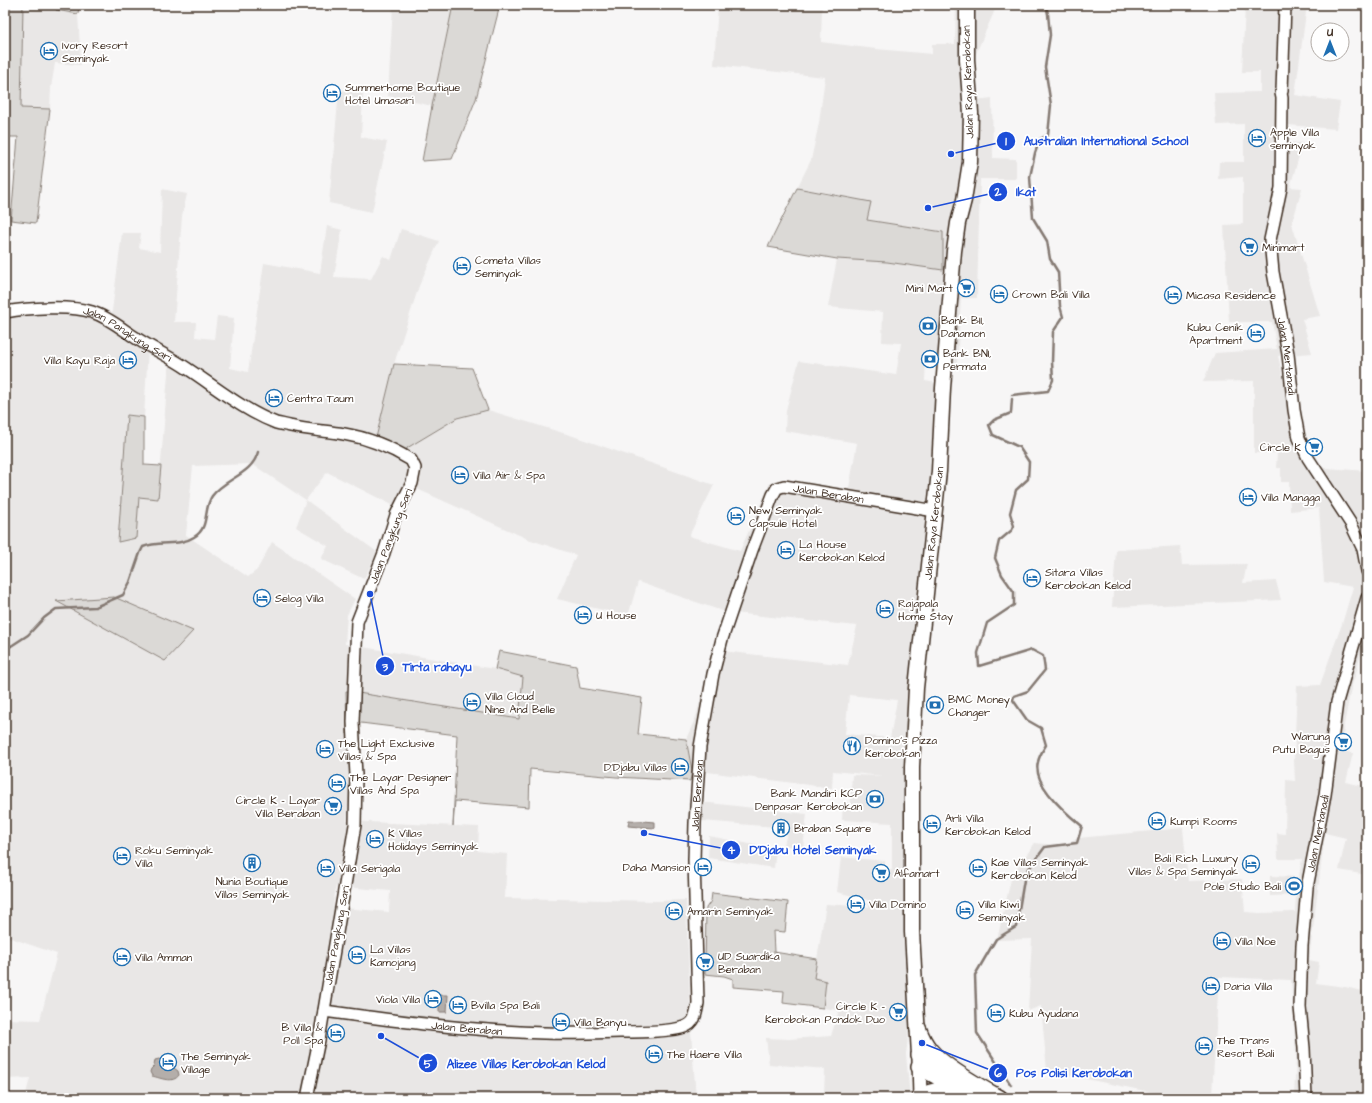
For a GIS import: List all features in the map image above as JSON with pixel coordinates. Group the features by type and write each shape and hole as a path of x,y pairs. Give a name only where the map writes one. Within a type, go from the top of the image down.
{"highway":[{"path":"918,1028 924,1041 936,1056 976,1094"},
{"path":"919,1061 976,1094"},
{"path":"920,1097 933,1091 942,1090 1000,1098"}],"main road":[{"name":"Jalan Raya Kerobokan","path":"919,1061 912,932 912,767 916,688 935,511 954,251 970,162 971,113 967,60 966,5"},
{"path":"919,1061 920,1097"}],"street":[{"name":"Jalan Mertanadi","path":"1285,5 1281,93 1281,188 1270,240 1273,272 1288,354 1294,410 1299,438 1311,465 1346,516 1360,540 1365,554 1367,571"},
{"name":"Jalan Pangkung Sari","path":"5,312 53,308 77,309 92,312 100,315 136,338 182,364 228,397 269,420 278,424 353,436 381,444 411,460 414,465 415,471 412,482 400,506 357,622 353,722 356,775 355,825 319,1040 307,1098"},
{"name":"Jalan Beraban","path":"324,1011 410,1022 546,1033 611,1033 669,1030 683,1028 693,1022 696,1016 698,1003 694,860 700,747 713,674 721,646 752,550 773,495 777,488 784,486 935,511"},
{"name":"Jalan Mertanadi","path":"1306,1098 1306,1075 1300,1007 1303,926 1308,882 1325,795 1339,690 1367,598"}],"shaded area":[{"path":"5,5 23,5 21,108 50,109 36,223 11,220 18,137 5,137"},
{"path":"23,5 55,5 56,10 78,14 81,65 55,63 51,88 50,109 21,109"},
{"path":"55,5 79,5 78,14 56,10"},
{"path":"393,5 453,5 432,106 388,96"},
{"path":"453,5 500,5 476,99 452,159 422,161 432,106"},
{"path":"718,5 822,5 821,42 932,54 932,44 955,44 956,5 997,5 974,58 977,100 992,98 993,158 1016,159 1016,179 980,179 977,298 961,298 957,362 926,358 925,381 937,383 932,480 916,658 906,742 906,834 911,1015 906,1054 910,1098 871,1098 871,1096 824,1094 825,1069 769,1064 766,1038 789,1039 831,1036 839,1010 823,1008 826,981 814,978 826,904 869,907 868,900 837,892 841,857 885,861 885,871 892,870 892,823 842,820 843,803 850,803 852,775 883,776 833,771 832,788 692,770 686,739 696,717 713,650 848,665 857,626 725,612 638,582 628,616 557,599 576,555 528,539 406,484 398,508 327,472 306,500 252,464 193,466 186,535 248,577 257,570 272,542 355,599 347,615 345,644 495,669 523,676 520,719 347,691 348,733 353,722 347,821 479,827 478,851 507,854 505,898 658,901 686,900 691,1032 696,1098 25,1098 30,1078 5,1079 5,1019 40,1020 57,954 5,936 5,304 87,304 111,319 122,233 141,233 139,248 160,252 162,189 187,194 182,216 174,322 196,322 195,337 214,339 217,316 234,318 230,368 248,372 264,263 320,273 327,226 342,230 334,277 371,279 383,256 391,260 401,229 439,241 419,286 394,364 375,442 406,461 407,448 457,418 488,410 573,436 714,485 689,536 740,551 770,483 848,494 857,443 785,431 786,410 799,361 896,375 901,343 882,342 883,312 828,307 837,259 887,262 943,270 943,232 867,220 871,202 797,188 811,160 819,123 825,77 714,65","holes":["148,348 169,361 158,499 139,496 127,415 144,417","849,695 897,700 890,738 845,734","336,886 390,891 389,912 333,907"]},
{"path":"1245,5 1307,5 1295,95 1340,102 1336,129 1275,124 1275,142 1303,143 1290,187 1302,188 1292,224 1320,316 1302,319 1312,353 1278,356 1296,431 1313,467 1367,471 1367,630 1351,688 1344,725 1342,751 1353,753 1346,782 1367,787 1367,875 1339,870 1346,838 1325,833 1309,960 1319,962 1316,983 1367,992 1367,1098 1290,1098 1294,1097 1296,1058 1291,980 1219,977 1212,1095 1208,1098 1168,1098 1165,1095 1047,1071 1041,1006 1028,1011 1032,939 997,940 1012,875 1035,843 1063,846 1078,838 1183,828 1188,881 1242,879 1245,912 1295,912 1296,895 1270,896 1270,876 1299,877 1302,859 1278,859 1277,833 1285,834 1286,780 1295,781 1294,761 1297,686 1320,685 1342,624 1353,587 1324,582 1319,508 1290,511 1289,482 1281,482 1281,468 1276,468 1277,453 1254,453 1254,381 1203,382 1215,353 1277,349 1272,322 1229,322 1224,225 1243,224 1243,177 1218,179 1219,162 1244,162 1244,124 1216,125 1214,93 1260,92 1260,72 1242,72"},
{"path":"339,90 363,93 361,137 387,142 372,212 329,203"},
{"path":"797,188 871,202 867,220 943,232 943,270 887,262 837,259 768,247"},
{"path":"394,364 472,368 488,410 457,418 407,448 406,462 375,442"},
{"path":"127,415 144,417 144,465 161,466 158,499 139,497 136,538 118,542"},
{"path":"306,500 377,552 364,579 321,559 328,546 296,527"},
{"path":"1180,546 1182,565 1247,564 1243,583 1276,581 1281,600 1112,607 1116,550"},
{"path":"114,597 193,631 165,661 56,601"},
{"path":"499,651 576,666 580,688 642,698 638,734 686,739 692,770 690,781 616,777 530,769 529,807 455,801 453,826 457,735 353,722 347,734 346,691 519,719 523,677 495,669"},
{"path":"688,803 710,803 807,814 803,849 784,845 788,828 690,820"},
{"path":"629,820 655,822 655,828 628,826"},
{"path":"709,836 776,849 774,868 708,858"},
{"path":"712,893 788,902 785,932 773,931 774,952 817,959 814,978 826,981 823,1008 783,1003 784,991 733,987 733,979 724,976 705,974 706,908 711,901"},
{"path":"439,995 448,995 447,1012 439,1012"},
{"path":"159,1059 163,1061 163,1068 174,1068 178,1071 179,1075 170,1080 152,1076 150,1072 151,1069 154,1066 155,1060"}],"waterway":[{"path":"1012,395 1048,391 1053,380 1053,332 1063,317 1060,306 1058,272 1050,259 1047,241 1033,218 1030,177 1035,153 1040,139 1048,135 1051,105 1045,67 1050,35 1046,5"},
{"path":"1011,1085 977,1033 975,975 996,939 1016,927 1025,874 1045,847 1077,843 1082,826 1060,807 1045,789 1040,780 1038,762 1046,745 1041,728 1027,720 1013,700 1014,696 1028,691 1045,670 1043,656 1032,650 979,666 978,653 987,623 1014,605 1014,592 1002,575 995,558 999,541 1012,530 1014,526 1010,513 1016,490 1028,479 1029,462 1019,447 993,435 989,425 994,420 1011,413 1012,399"},
{"path":"5,650 28,635 44,618 56,609 95,607 123,595 130,582 143,547 156,544 182,542 199,533 204,524 209,501 212,496 217,490 250,466 255,460 258,452"}],"place":[{"name":"Ivory Resort Seminyak","path":"49,51"},
{"name":"Summerhome Boutique Hotel Umasari","path":"332,93"},
{"name":"Apple Villa seminyak","path":"1257,138"},
{"name":"Australian International School","path":"951,154"},
{"name":"Ikat","path":"928,208"},
{"name":"Minimart","path":"1249,247"},
{"name":"Cometa Villas Seminyak","path":"462,266"},
{"name":"Mini Mart","path":"966,288"},
{"name":"Crown Bali Villa","path":"999,294"},
{"name":"Micasa Residence","path":"1173,295"},
{"name":"Bank BII, Danamon","path":"928,326"},
{"name":"Kubu Cenik Apartment","path":"1256,333"},
{"name":"Bank BNI, Permata","path":"930,359"},
{"name":"Villa Kayu Raja","path":"128,360"},
{"name":"Centra Taum","path":"274,398"},
{"name":"Circle K","path":"1314,447"},
{"name":"Villa Air & Spa","path":"460,475"},
{"name":"Villa Mangga","path":"1248,497"},
{"name":"New Seminyak Capsule Hotel","path":"736,516"},
{"name":"La House Kerobokan Kelod","path":"786,550"},
{"name":"Sitara Villas Kerobokan Kelod","path":"1032,578"},
{"name":"Tirta rahayu","path":"370,594"},
{"name":"Selog Villa","path":"262,598"},
{"name":"Rajapala Home Stay","path":"885,609"},
{"name":"U House","path":"583,615"},
{"name":"Villa Cloud Nine And Belle","path":"472,702"},
{"name":"BMC Money Changer","path":"935,705"},
{"name":"Warung Putu Bagus","path":"1343,742"},
{"name":"Domino's Pizza Kerobokan","path":"852,746"},
{"name":"The Light Exclusive Villas & Spa","path":"325,749"},
{"name":"D'Djabu Villas","path":"680,767"},
{"name":"The Layar Designer Villas And Spa","path":"337,783"},
{"name":"Bank Mandiri KCP Denpasar Kerobokan","path":"875,799"},
{"name":"Circle K - Layar Villa Beraban","path":"333,806"},
{"name":"Kumpi Rooms","path":"1157,821"},
{"name":"Arli Villa Kerobokan Kelod","path":"932,824"},
{"name":"Braban Square","path":"781,828"},
{"name":"D'Djabu Hotel Seminyak","path":"644,833"},
{"name":"K Villas Holidays Seminyak","path":"375,839"},
{"name":"Roku Seminyak Villa","path":"122,856"},
{"name":"Nunia Boutique Villas Seminyak","path":"252,863"},
{"name":"Bali Rich Luxury Villas & Spa Seminyak","path":"1251,864"},
{"name":"Daha Mansion","path":"703,867"},
{"name":"Villa Serigala","path":"326,868"},
{"name":"Kae Villas Seminyak Kerobokan Kelod","path":"978,868"},
{"name":"Alfamart","path":"881,873"},
{"name":"Pole Studio Bali","path":"1294,886"},
{"name":"Villa Domino","path":"856,904"},
{"name":"Villa Kiwi Seminyak","path":"965,910"},
{"name":"Amarin Seminyak","path":"674,911"},
{"name":"Villa Noe","path":"1222,941"},
{"name":"La Villas Kamojang","path":"357,955"},
{"name":"Villa Amman","path":"122,957"},
{"name":"UD Suardika Beraban","path":"705,962"},
{"name":"Daria Villa","path":"1211,986"},
{"name":"Viola Villa","path":"433,999"},
{"name":"Bvilla Spa Bali","path":"458,1005"},
{"name":"Circle K - Kerobokan Pondok Duo","path":"898,1012"},
{"name":"Kubu Ayudana","path":"996,1013"},
{"name":"Villa Banyu","path":"561,1022"},
{"name":"B Villa & Poll Spa","path":"336,1033"},
{"name":"Alizee Villas Kerobokan Kelod","path":"381,1036"},
{"name":"Pos Polisi Kerobokan","path":"922,1043"},
{"name":"The Trans Resort Bali","path":"1204,1046"},
{"name":"The Haere Villa","path":"654,1054"},
{"name":"The Seminyak Village","path":"168,1062"}]}
